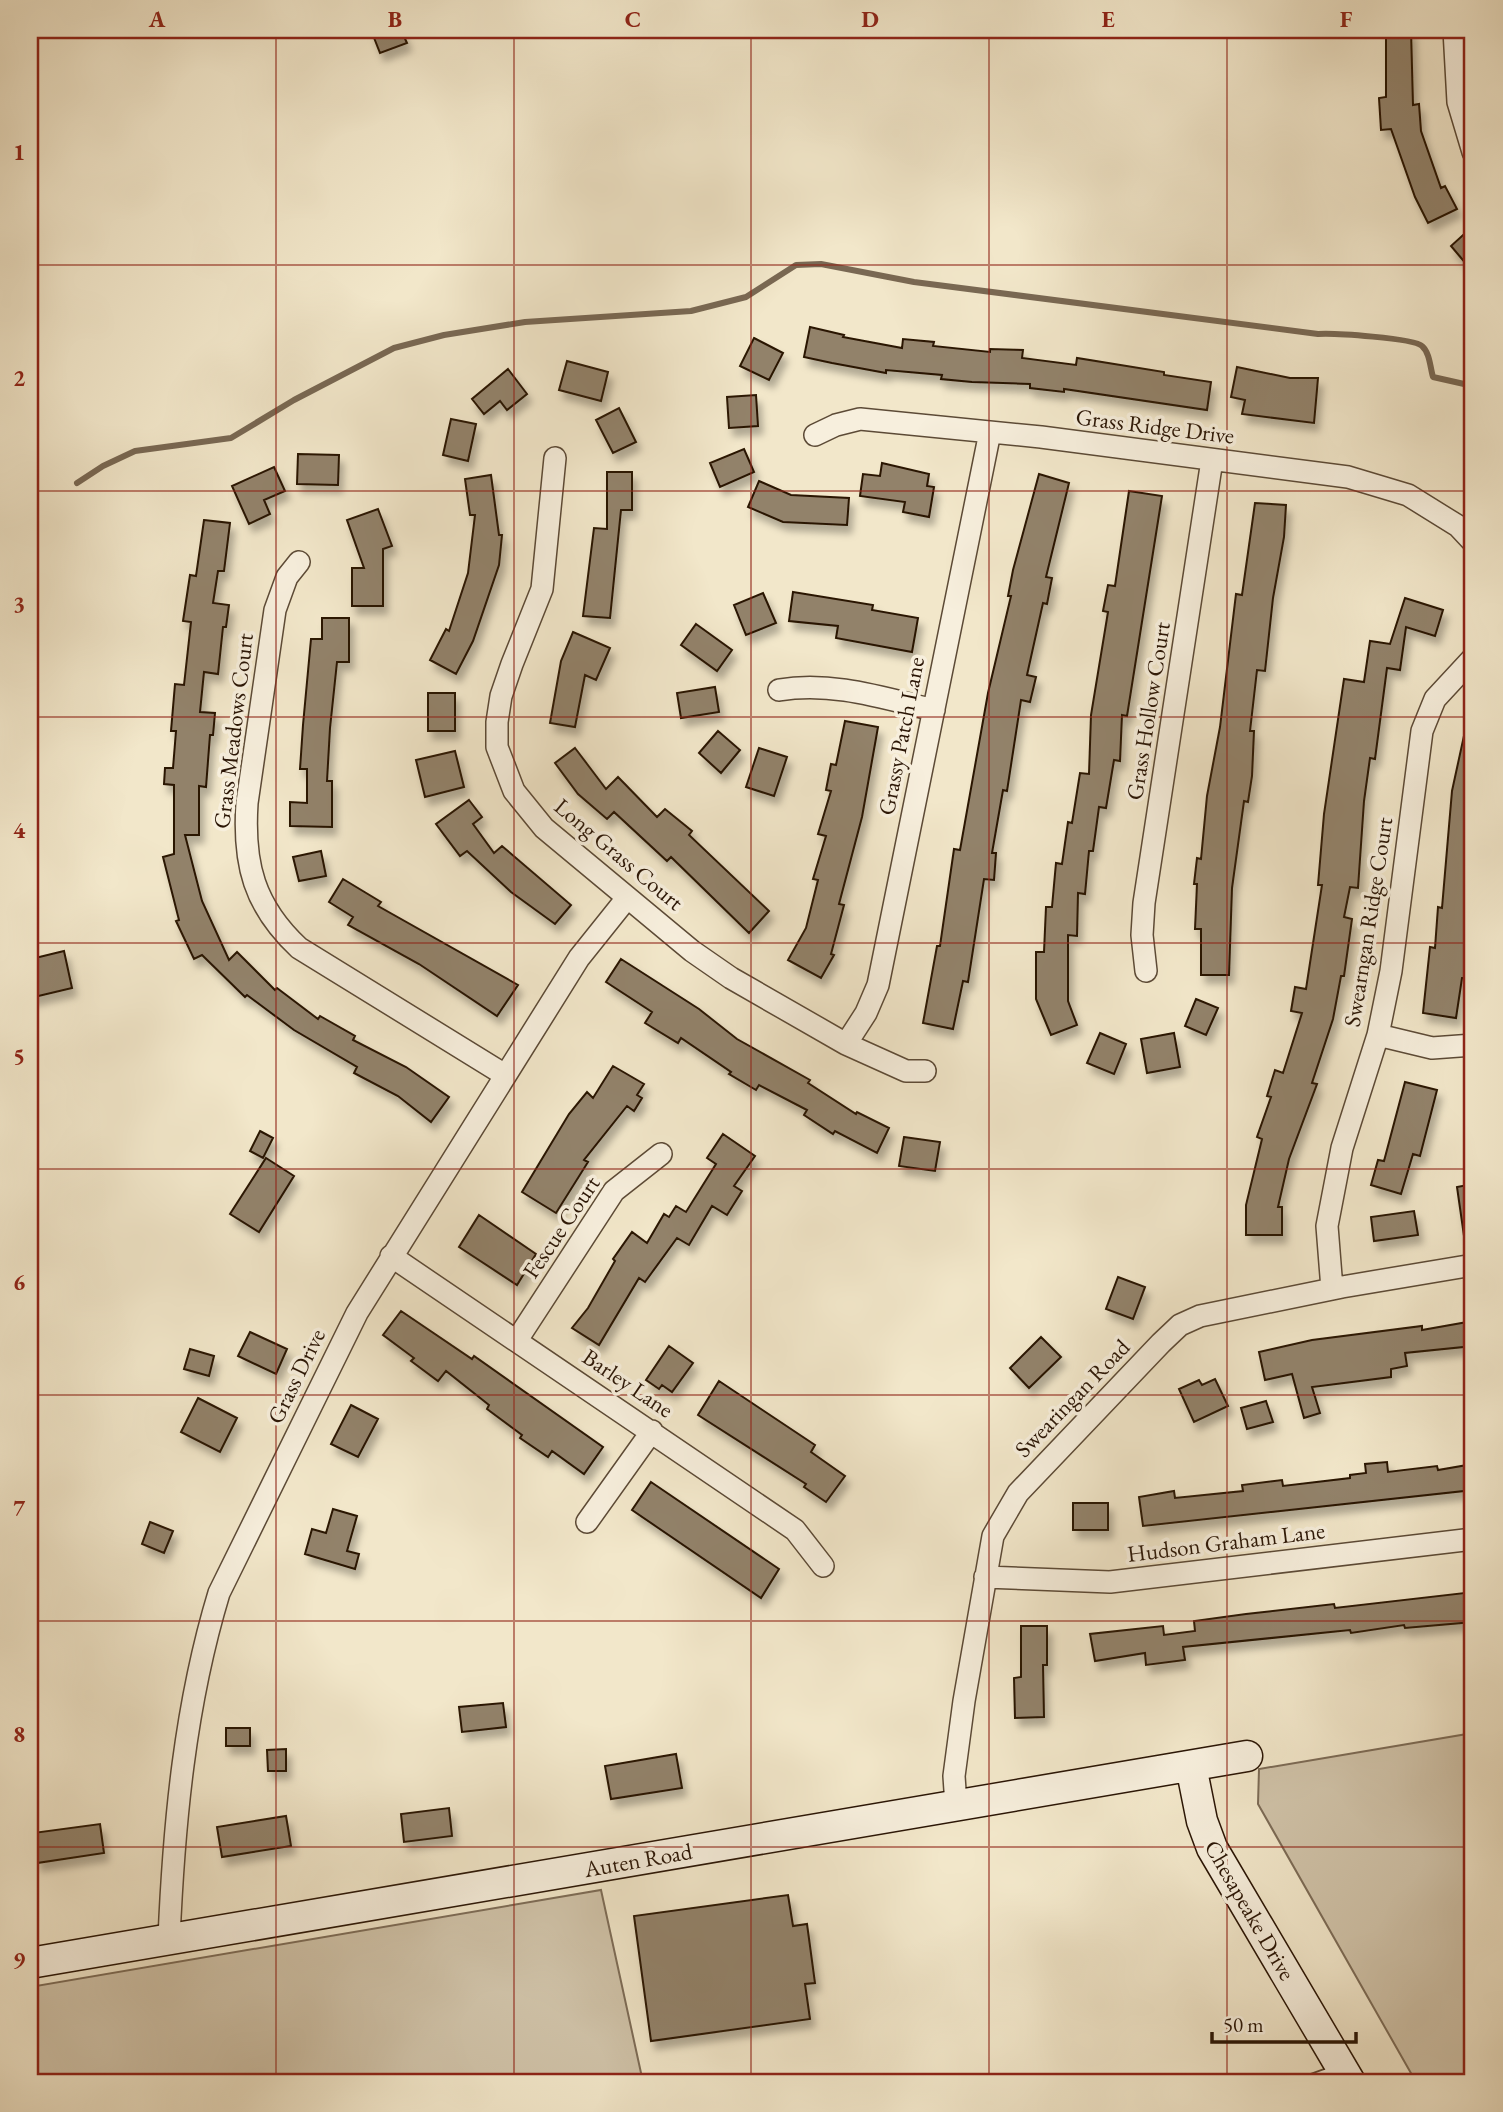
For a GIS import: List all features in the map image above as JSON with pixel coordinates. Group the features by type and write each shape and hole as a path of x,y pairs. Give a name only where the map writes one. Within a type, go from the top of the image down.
{"street":[{"path":"1454,30 1464,60 1458,102 1473,152"},
{"name":"Grass Ridge Drive","path":"815,435 836,425 860,419 990,432 1348,477 1408,495 1437,512 1473,542"},
{"name":"Grassy Patch Lane","path":"846,1044 866,1013 878,985 990,432"},
{"name":"Long Grass Court","path":"555,458 542,589 501,695 497,747 503,769 526,810 627,898 731,978 846,1044 906,1071 925,1071"},
{"name":"Grass Hollow Court","path":"1146,971 1142,935 1144,903 1212,460"},
{"name":"Grass Meadows Court","path":"299,562 287,578 275,610 247,803 245,835 248,864 260,898 273,921 299,948 506,1075"},
{"name":"Swearngan Ridge Court","path":"1332,1289 1327,1226 1342,1149 1378,1035 1391,971 1422,731 1435,699 1473,658"},
{"path":"779,690 807,685 835,688 934,710"},
{"name":"Grass Drive","path":"169,1939 176,1820 190,1719 206,1634 219,1593 357,1313 579,958 627,898"},
{"path":"1378,1035 1432,1048 1473,1045"},
{"name":"Fescue Court","path":"517,1340 614,1191 661,1154"},
{"name":"Barley Lane","path":"391,1256 795,1530 822,1566"},
{"name":"Swearingan Road","path":"956,1805 954,1776 993,1536 1018,1493 1180,1325 1200,1316 1332,1289 1473,1265"},
{"path":"587,1522 652,1431"},
{"name":"Hudson Graham Lane","path":"985,1577 1110,1583 1473,1539"},
{"name":"Auten Road","path":"30,1963 1247,1756"},
{"name":"Chesapeake Drive","path":"1191,1766 1202,1821 1212,1848 1346,2076"}],"lane":[{"path":"1306,2082 1346,2076"}],"shaded area":[{"path":"1473,1733 1473,2082 1416,2082 1258,1804 1259,1769"},
{"path":"601,1890 643,2082 30,2082 30,1987"}],"building":[{"path":"371,30 401,30 407,43 380,53"},
{"path":"1386,30 1411,30 1413,105 1419,104 1421,131 1441,188 1445,186 1457,209 1428,223 1415,197 1391,129 1381,130 1379,98 1386,97"},
{"path":"1473,226 1473,272 1451,246"},
{"path":"810,327 844,335 843,337 902,348 903,339 934,342 933,346 990,352 990,349 1023,350 1022,358 1076,365 1077,358 1164,372 1164,375 1211,382 1207,410 1064,389 1064,392 1030,388 1030,384 941,379 942,375 886,370 886,373 832,363 804,357"},
{"path":"754,338 783,353 769,380 740,366"},
{"path":"567,361 608,372 601,401 559,390"},
{"path":"1237,367 1290,378 1318,378 1314,423 1242,414 1245,400 1231,397"},
{"path":"508,369 527,394 507,410 500,401 484,414 472,399"},
{"path":"756,395 758,426 729,428 727,397"},
{"path":"619,408 636,442 613,453 596,420"},
{"path":"451,419 476,424 468,461 443,455"},
{"path":"744,449 754,472 720,487 710,463"},
{"path":"298,454 339,455 338,485 297,484"},
{"path":"882,463 929,474 927,486 934,487 929,517 903,512 905,502 860,496 863,474 880,476"},
{"path":"274,467 285,491 264,500 270,514 249,524 232,486"},
{"path":"607,472 632,472 632,510 621,510 610,618 583,616 594,528 607,529"},
{"path":"1039,474 1069,483 1046,577 1052,578 1047,604 1043,603 1027,675 1036,677 1030,702 1021,700 1007,791 1003,790 992,853 996,853 994,880 984,879 968,982 963,981 953,1029 923,1023 937,946 940,946 954,849 960,850 988,693 1011,596 1008,596 1013,570"},
{"path":"491,475 499,535 502,535 499,565 473,641 456,674 430,660 446,629 449,631 468,573 475,515 470,515 465,479"},
{"path":"759,481 791,495 849,498 847,525 783,522 748,507"},
{"path":"1129,491 1162,496 1127,716 1122,715 1120,761 1114,760 1106,808 1099,807 1093,851 1089,851 1085,894 1078,893 1077,936 1068,935 1068,1001 1077,1025 1051,1035 1036,999 1036,952 1044,952 1046,907 1052,907 1056,863 1062,864 1068,822 1072,823 1080,773 1089,774 1091,715 1108,612 1103,611 1108,585 1115,586"},
{"path":"1255,503 1286,505 1284,537 1273,598 1265,671 1257,670 1250,731 1254,731 1252,776 1248,802 1244,801 1232,888 1229,975 1201,975 1201,929 1195,929 1197,884 1194,884 1197,858 1201,859 1207,796 1220,727 1236,594 1242,595"},
{"path":"378,509 392,546 383,549 383,606 352,606 352,568 364,568 347,520"},
{"path":"204,520 230,523 224,571 218,571 213,603 229,605 226,627 223,627 218,674 204,672 200,712 215,713 213,735 210,735 206,787 199,786 199,835 185,835 202,901 229,960 237,952 275,990 277,988 318,1019 320,1016 355,1036 353,1040 406,1067 449,1097 431,1122 398,1096 354,1073 357,1067 294,1030 247,995 245,997 202,955 194,959 176,921 179,920 163,857 174,854 174,785 164,784 165,768 173,768 176,731 171,731 175,684 184,685 191,622 183,621 190,575 196,576"},
{"path":"793,592 873,605 872,610 918,618 912,652 836,638 838,626 789,621"},
{"path":"763,593 776,623 746,635 734,605"},
{"path":"1405,598 1443,610 1435,636 1406,627 1400,670 1387,668 1375,759 1370,758 1364,801 1358,888 1350,887 1344,917 1352,919 1344,976 1341,976 1333,1019 1312,1083 1317,1084 1289,1159 1278,1207 1282,1207 1282,1235 1246,1235 1246,1205 1262,1139 1257,1137 1271,1097 1267,1096 1275,1070 1283,1073 1302,1013 1291,1011 1295,987 1306,989 1322,885 1318,885 1324,814 1344,679 1364,682 1370,641 1390,644"},
{"path":"322,618 349,618 349,662 337,662 330,728 327,781 332,781 332,827 290,826 290,802 307,803 307,769 300,769 303,725 311,639 322,639"},
{"path":"696,624 732,650 717,671 681,645"},
{"path":"573,632 610,648 596,680 585,675 575,727 550,723 561,661"},
{"path":"715,687 719,712 681,718 677,693"},
{"path":"428,693 455,693 455,731 428,731"},
{"path":"845,721 878,727 862,817 839,904 844,905 831,954 834,955 821,978 788,960 806,928 818,880 813,879 826,836 818,834 831,791 826,790 831,764 836,765"},
{"path":"718,731 740,750 721,773 699,753"},
{"path":"1465,731 1473,732 1473,870 1470,910 1473,910 1473,936 1465,978 1462,978 1456,1018 1423,1013 1430,947 1435,948 1438,907 1442,908 1452,791"},
{"path":"575,748 606,789 618,777 657,817 665,809 692,831 689,835 769,911 749,933 671,857 667,861 614,812 607,819 578,794 555,763"},
{"path":"759,748 787,757 774,796 746,787"},
{"path":"455,751 464,787 425,797 416,760"},
{"path":"469,800 482,817 473,824 494,853 502,846 571,905 555,924 511,892 467,851 460,856 436,824"},
{"path":"321,851 326,876 299,881 293,857"},
{"path":"343,879 381,902 378,906 518,985 497,1016 419,964 348,925 353,917 329,902"},
{"path":"64,951 72,988 30,998 30,978 35,977 31,959"},
{"path":"621,959 699,1009 737,1039 810,1080 808,1083 856,1114 857,1112 889,1128 877,1153 835,1131 833,1134 804,1115 807,1110 759,1085 756,1090 729,1074 731,1072 681,1038 678,1043 645,1023 652,1012 606,982"},
{"path":"1196,999 1218,1008 1206,1035 1185,1026"},
{"path":"1100,1033 1126,1044 1114,1074 1087,1063"},
{"path":"1174,1033 1180,1067 1147,1073 1141,1039"},
{"path":"613,1066 644,1084 637,1095 642,1098 634,1111 627,1106 584,1160 588,1162 556,1213 522,1192 569,1114 587,1092 593,1098"},
{"path":"1405,1082 1437,1090 1420,1156 1413,1154 1401,1194 1371,1185 1378,1160 1384,1161"},
{"path":"260,1131 273,1138 263,1158 250,1151"},
{"path":"723,1134 755,1156 734,1186 742,1191 727,1215 712,1206 689,1245 677,1238 645,1282 639,1278 599,1345 572,1328 588,1308 615,1261 613,1259 632,1232 647,1243 664,1214 669,1217 676,1206 686,1212 716,1164 707,1158"},
{"path":"904,1137 940,1142 935,1171 899,1166"},
{"path":"266,1158 294,1176 259,1232 230,1214"},
{"path":"1473,1184 1473,1235 1464,1236 1457,1187"},
{"path":"1414,1211 1418,1235 1374,1241 1371,1217"},
{"path":"479,1215 536,1254 517,1285 459,1247"},
{"path":"1118,1277 1145,1287 1133,1319 1106,1309"},
{"path":"401,1311 472,1359 474,1356 603,1447 584,1474 552,1451 548,1457 520,1438 522,1435 487,1409 489,1405 446,1371 438,1381 411,1361 414,1358 383,1335"},
{"path":"1473,1321 1473,1346 1405,1353 1407,1366 1391,1369 1391,1377 1312,1387 1320,1413 1304,1418 1292,1374 1265,1380 1259,1352 1312,1340 1422,1326 1422,1330"},
{"path":"250,1332 287,1349 276,1374 238,1356"},
{"path":"1041,1337 1061,1357 1029,1388 1010,1368"},
{"path":"669,1346 693,1363 672,1392 662,1385 659,1389 646,1380"},
{"path":"190,1349 214,1356 209,1376 184,1369"},
{"path":"1215,1379 1228,1406 1194,1422 1179,1389 1199,1380 1202,1385"},
{"path":"719,1381 815,1445 811,1452 845,1476 826,1502 804,1487 806,1484 698,1415"},
{"path":"198,1398 237,1418 220,1452 181,1432"},
{"path":"1266,1401 1273,1422 1247,1429 1241,1408"},
{"path":"351,1405 378,1419 358,1457 331,1444"},
{"path":"1387,1462 1388,1472 1437,1466 1438,1470 1473,1464 1473,1490 1143,1526 1139,1497 1174,1491 1175,1498 1243,1491 1242,1485 1282,1480 1283,1486 1350,1478 1350,1475 1366,1473 1365,1464"},
{"path":"651,1482 779,1569 761,1598 632,1510"},
{"path":"1073,1503 1108,1503 1108,1530 1073,1530"},
{"path":"333,1509 357,1516 347,1551 359,1554 355,1569 305,1554 312,1529 326,1533"},
{"path":"150,1522 173,1531 164,1553 142,1544"},
{"path":"1473,1592 1473,1622 1405,1628 1404,1625 1351,1633 1350,1630 1183,1647 1185,1660 1146,1665 1145,1653 1095,1661 1090,1634 1163,1626 1164,1635 1195,1631 1194,1621 1334,1604 1335,1608"},
{"path":"1021,1626 1047,1626 1047,1665 1043,1665 1044,1717 1015,1718 1014,1678 1021,1677"},
{"path":"503,1703 506,1727 462,1732 459,1707"},
{"path":"226,1728 250,1728 250,1746 226,1746"},
{"path":"286,1749 286,1771 268,1771 267,1750"},
{"path":"676,1754 682,1788 611,1799 605,1766"},
{"path":"449,1808 452,1836 404,1842 401,1814"},
{"path":"286,1816 291,1846 222,1857 217,1827"},
{"path":"100,1824 104,1853 37,1863 33,1833"},
{"path":"788,1895 793,1926 807,1924 815,1983 805,1984 810,2019 651,2041 634,1916"}],"waterway":[{"path":"77,483 103,466 135,451 231,438 294,400 394,348 444,335 525,322 691,311 746,297 796,265 821,264 914,282 1318,334 1390,338 1422,346 1428,356 1433,377 1473,386"}]}
